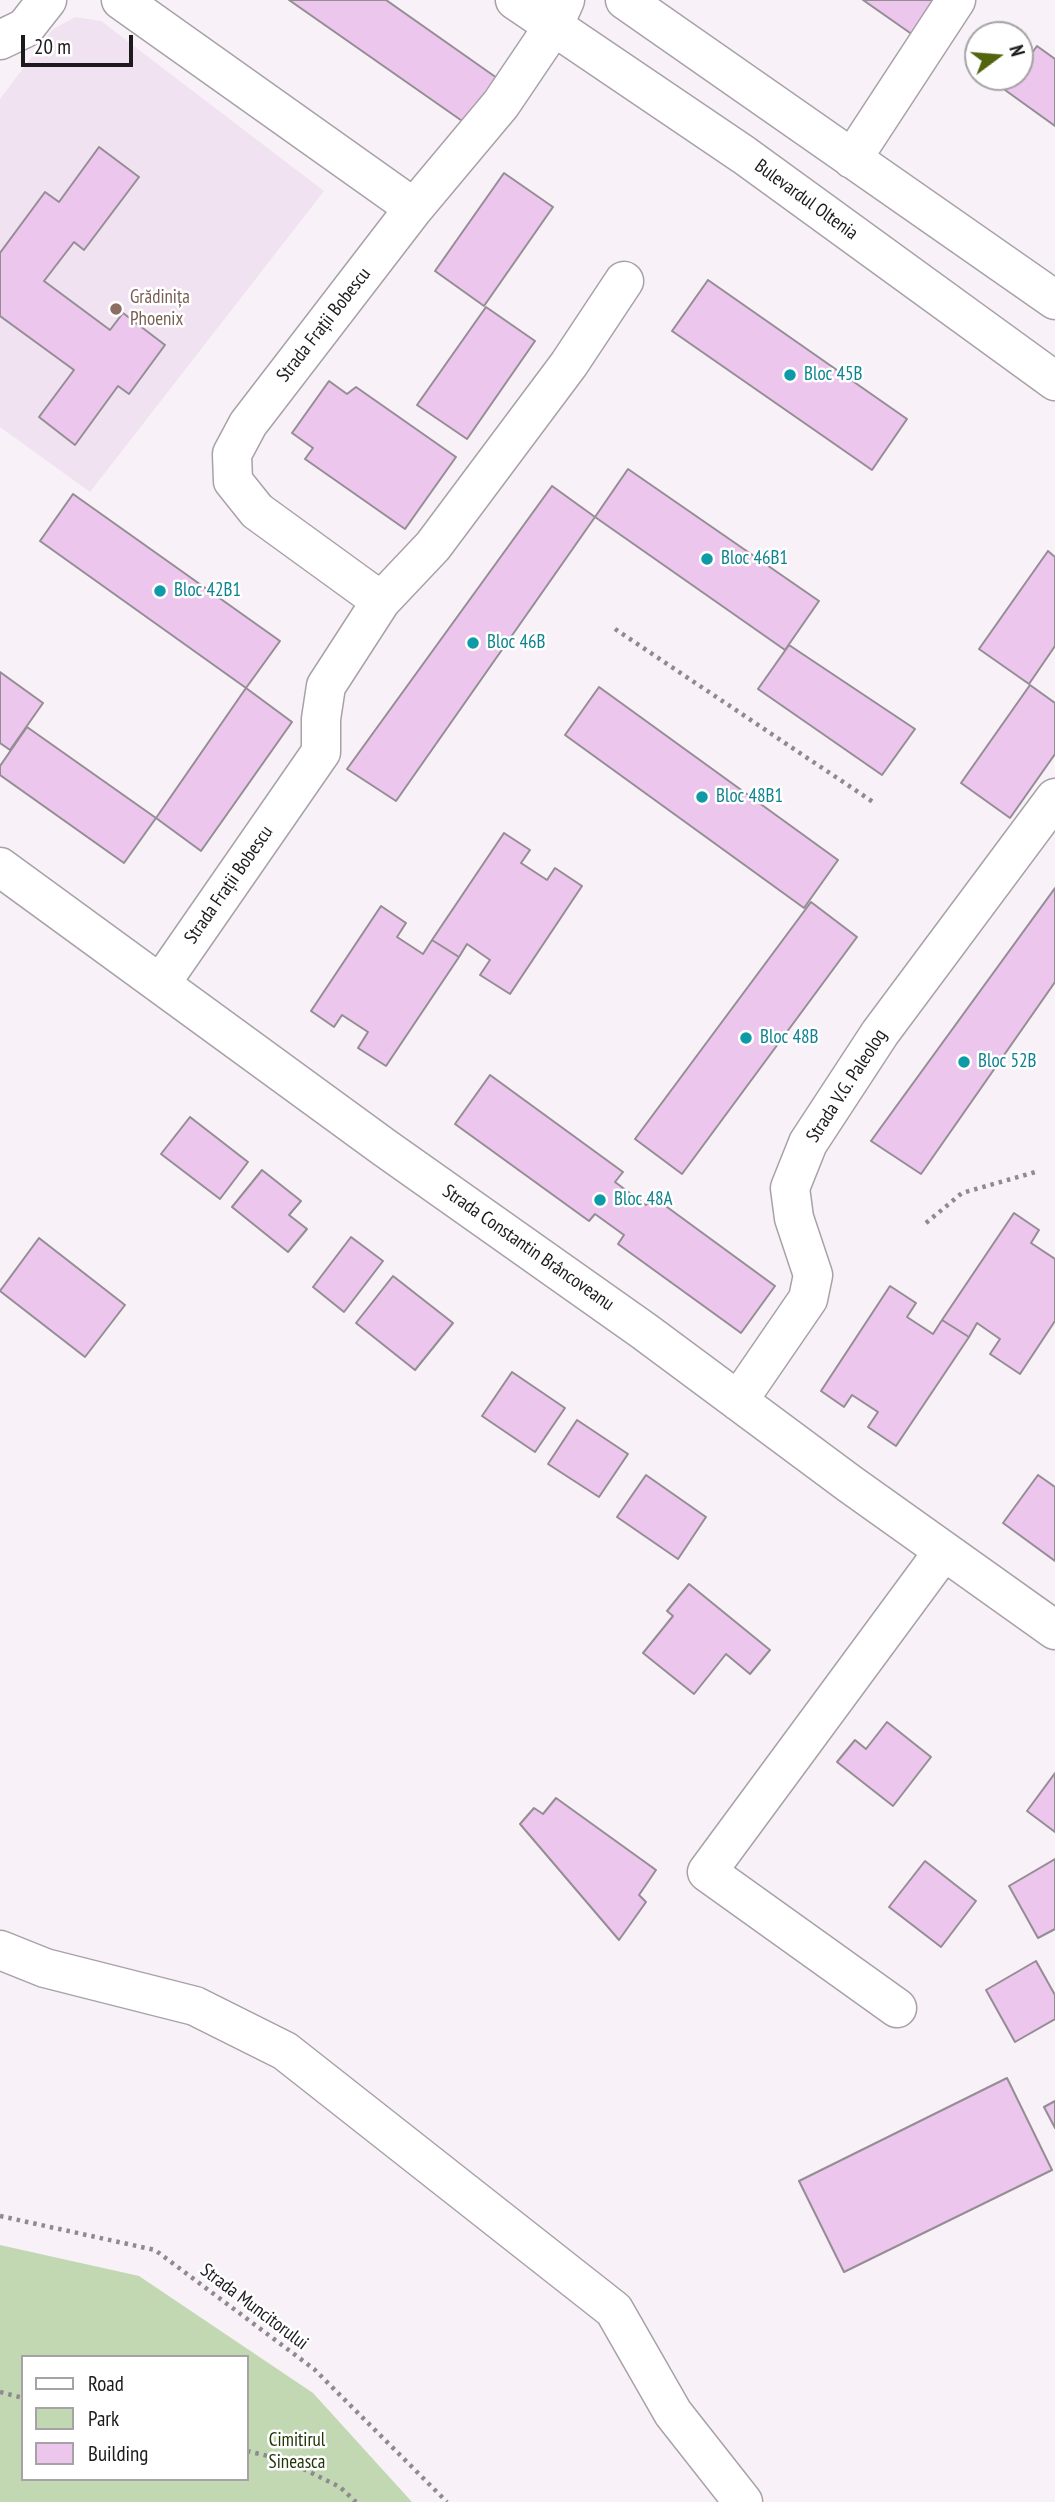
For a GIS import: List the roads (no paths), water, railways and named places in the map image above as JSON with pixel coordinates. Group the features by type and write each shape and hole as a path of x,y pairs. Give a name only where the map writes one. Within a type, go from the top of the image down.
{"street":[{"path":"0,40 25,28 47,0"},
{"path":"121,0 414,208"},
{"name":"Bulevardul Oltenia","path":"515,0 559,13 744,155 1055,381"},
{"path":"625,0 1055,300"},
{"path":"852,159 956,0"},
{"name":"Strada Frații Bobescu","path":"381,601 257,511 233,481 232,454 248,424 414,208 501,104 559,13"},
{"name":"Strada Frații Bobescu","path":"161,983 321,752 321,719 326,686 381,601 433,546 569,363 624,281"},
{"name":"Strada V.G. Paleolog","path":"738,1401 808,1299 813,1275 794,1218 790,1188 808,1143 880,1033 1055,799"},
{"name":"Strada Constantin Brâncoveanu","path":"0,867 385,1148 645,1331 943,1552 1055,1630"},
{"path":"897,2008 707,1872 943,1552"},
{"path":"0,1950 45,1968 195,2006 285,2051 614,2310 673,2413 743,2502"}],"place":[{"name":"Grădinița Phoenix","path":"116,309"},
{"name":"Bloc 45B","path":"790,375"},
{"name":"Bloc 46B1","path":"707,559"},
{"name":"Bloc 42B1","path":"160,591"},
{"name":"Bloc 46B","path":"473,643"},
{"name":"Bloc 48B1","path":"702,797"},
{"name":"Bloc 48B","path":"746,1038"},
{"name":"Bloc 52B","path":"964,1062"},
{"name":"Bloc 48A","path":"600,1200"}],"park label":[{"name":"Cimitirul Sineasca","path":"297,2452"}]}
